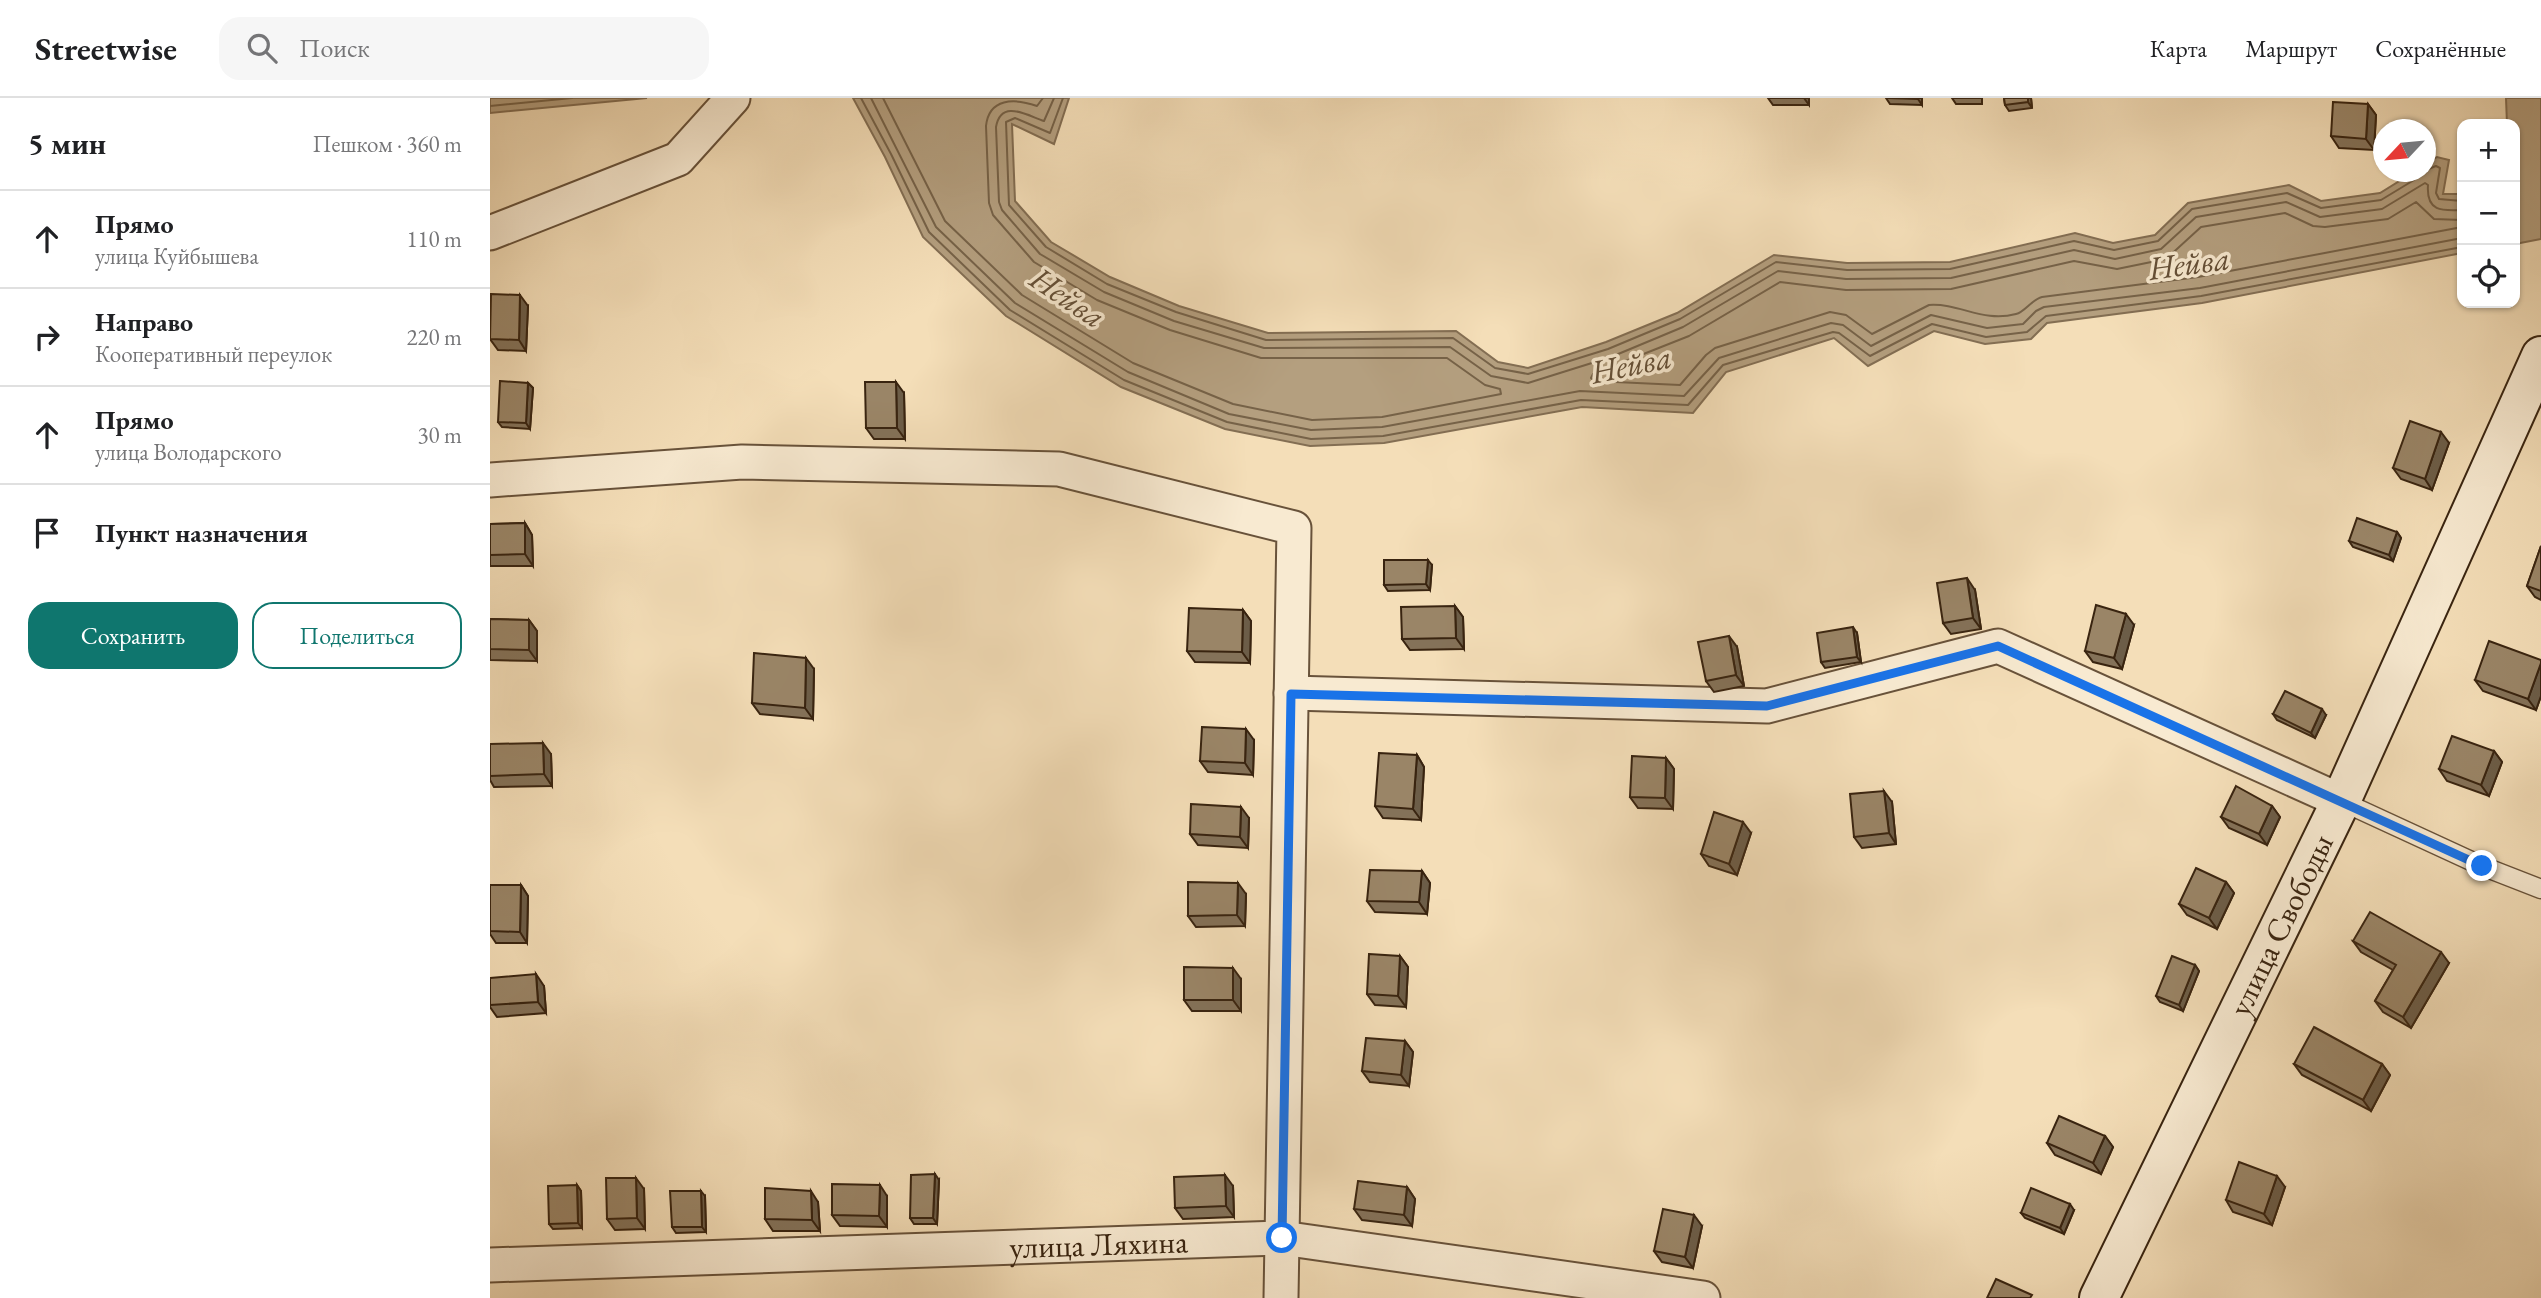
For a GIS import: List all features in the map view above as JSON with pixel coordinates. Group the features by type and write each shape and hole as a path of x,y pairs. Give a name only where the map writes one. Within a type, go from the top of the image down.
{"main road":[{"name":"улица Свободы","path":"2099,1298 2341,801 2541,356"}],"street":[{"path":"490,233 678,159 733,98"},
{"path":"490,481 742,462 1059,469 1294,528 1280,1298"},
{"path":"1291,694 1767,706 1998,646 2341,801"},
{"name":"улица Ляхина","path":"490,1265 1282,1238 1703,1298"}],"lane":[{"path":"2341,801 2482,866 2541,889"}],"water":[{"path":"490,98 647,98 490,113"},
{"name":"Нейва","path":"853,98 1069,98 1054,144 1012,124 1015,201 1051,242 1110,277 1179,306 1268,333 1456,331 1498,362 1528,368 1606,342 1677,313 1774,255 1847,263 1950,262 2075,233 2113,243 2155,235 2188,203 2289,185 2321,201 2380,193 2398,182 2436,182 2437,157 2449,160 2443,194 2457,194 2457,254 2202,303 2047,323 2031,339 1985,344 1934,331 1868,366 1834,338 1726,372 1693,413 1582,407 1384,443 1310,446 1225,429 1121,387 1006,316 923,237"},
{"path":"2506,98 2541,98 2541,239 2520,243 2520,119 2507,119"}],"building":[{"path":"2004,98 2028,98 2028,102 2005,105"},
{"path":"2333,102 2368,104 2366,139 2331,136"},
{"path":"491,294 520,295 519,340 490,339"},
{"path":"500,381 528,383 526,423 498,422"},
{"path":"865,382 896,382 897,428 866,428"},
{"path":"2410,421 2441,432 2425,479 2393,468"},
{"path":"2357,518 2397,532 2389,555 2349,541"},
{"path":"525,523 525,554 490,555 490,524"},
{"path":"2541,546 2541,591 2527,586"},
{"path":"1384,560 1428,560 1426,584 1384,585"},
{"path":"1967,578 1973,618 1943,623 1937,583"},
{"path":"2096,605 2126,614 2114,658 2085,651"},
{"path":"1455,606 1456,638 1402,639 1401,607"},
{"path":"1189,608 1243,610 1242,652 1187,651"},
{"path":"490,619 529,620 529,650 490,649"},
{"path":"1853,627 1857,657 1821,662 1817,633"},
{"path":"1729,636 1736,675 1706,681 1698,642"},
{"path":"2489,641 2541,660 2528,699 2475,680"},
{"path":"754,653 806,658 805,708 752,703"},
{"path":"2285,691 2322,709 2311,733 2273,714"},
{"path":"1202,727 1246,729 1245,763 1200,761"},
{"path":"2452,736 2494,751 2481,785 2439,769"},
{"path":"543,743 544,774 490,776 490,744"},
{"path":"1379,753 1417,755 1413,809 1375,806"},
{"path":"1632,756 1666,758 1665,798 1630,797"},
{"path":"2236,786 2272,806 2259,834 2221,817"},
{"path":"1884,791 1889,833 1854,837 1850,794"},
{"path":"1191,804 1241,807 1240,837 1190,834"},
{"path":"1714,812 1743,822 1729,864 1701,854"},
{"path":"2196,868 2226,882 2209,918 2179,904"},
{"path":"1370,870 1422,871 1419,902 1367,901"},
{"path":"1188,882 1238,883 1237,915 1188,916"},
{"path":"490,885 521,885 520,932 490,931"},
{"path":"2370,912 2441,952 2403,1017 2375,1001 2396,965 2353,941"},
{"path":"1369,954 1400,956 1398,996 1367,994"},
{"path":"2172,956 2195,965 2179,1005 2156,996"},
{"path":"1184,967 1233,968 1233,1000 1184,1000"},
{"path":"536,974 538,1002 490,1005 490,978"},
{"path":"2314,1027 2382,1064 2363,1100 2294,1064"},
{"path":"1366,1038 1405,1041 1401,1075 1362,1071"},
{"path":"2059,1116 2105,1136 2093,1163 2047,1143"},
{"path":"2239,1162 2277,1176 2264,1214 2226,1200"},
{"path":"935,1174 933,1218 910,1218 911,1175"},
{"path":"1225,1175 1226,1206 1175,1208 1174,1177"},
{"path":"606,1178 636,1178 637,1218 607,1219"},
{"path":"1358,1181 1407,1187 1404,1215 1354,1209"},
{"path":"832,1184 880,1185 879,1216 832,1215"},
{"path":"577,1185 578,1223 549,1224 548,1186"},
{"path":"765,1188 811,1191 812,1220 765,1219"},
{"path":"2031,1188 2070,1204 2060,1228 2021,1213"},
{"path":"670,1191 701,1191 702,1227 672,1227"},
{"path":"1663,1209 1694,1215 1685,1257 1654,1251"},
{"path":"1996,1279 2032,1295 2030,1298 1987,1298"}],"route":[{"path":"1282,1238 1291,694 1767,706 1998,646 2482,866"}]}
